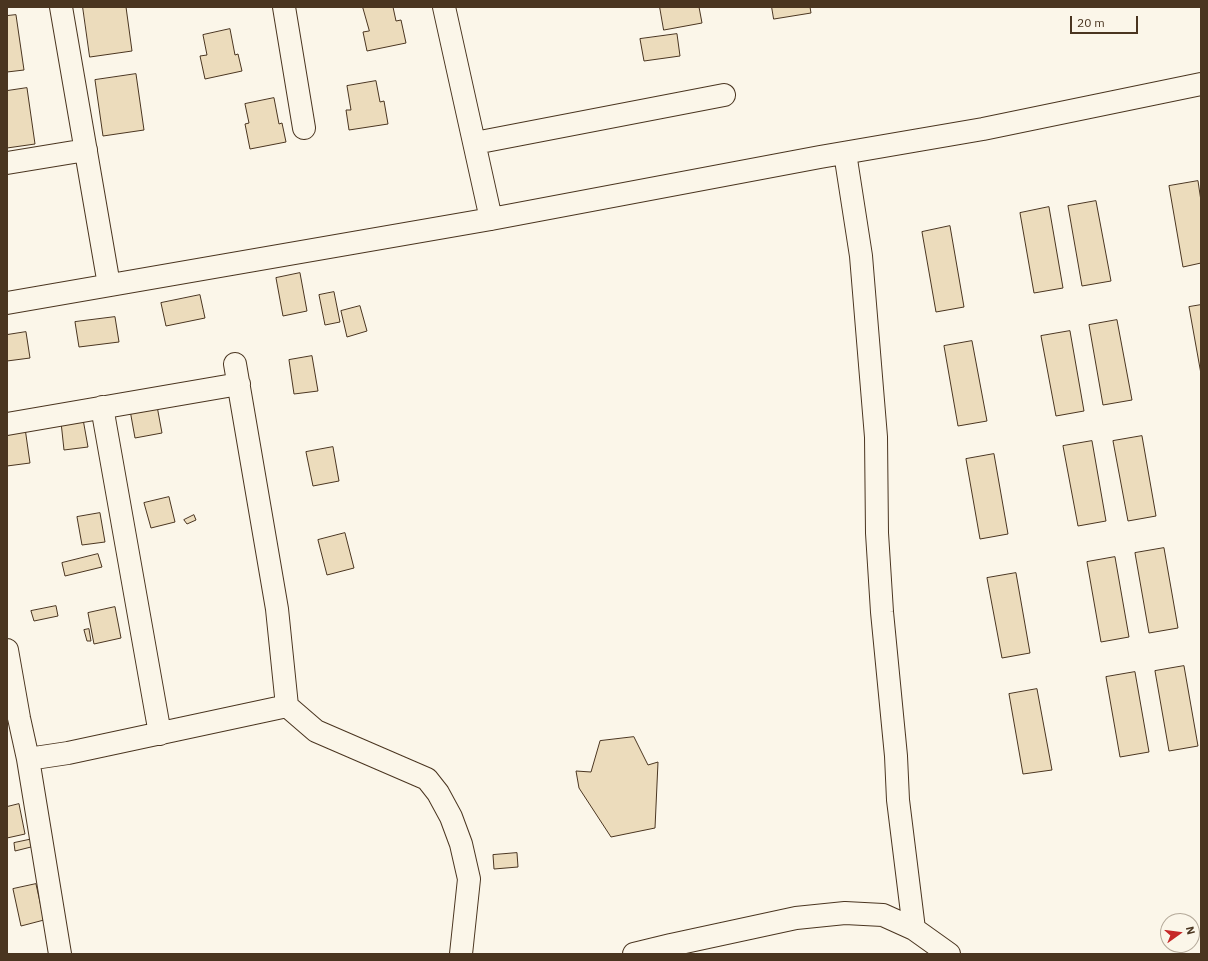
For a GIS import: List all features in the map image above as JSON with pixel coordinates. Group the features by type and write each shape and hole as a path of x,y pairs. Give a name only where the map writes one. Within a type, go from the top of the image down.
{"street":[{"path":"61,7 109,286"},
{"path":"284,7 304,128"},
{"path":"444,7 491,219"},
{"path":"7,303 491,219 845,153 983,129 1201,84"},
{"path":"475,143 724,95"},
{"path":"7,163 86,150"},
{"path":"845,153 860,256 876,437 877,533 882,612 896,756 898,800 914,929"},
{"path":"7,424 102,407 237,374 277,609 287,706 316,731 427,780 438,793 452,817 461,844 469,879 461,954"},
{"path":"102,407 160,734"},
{"path":"7,650 28,759 60,954"},
{"path":"28,759 68,753 287,706"},
{"path":"634,954 796,918 844,913 883,915 914,929 949,954"}],"building":[{"path":"83,7 126,7 132,51 90,57"},
{"path":"363,7 393,7 396,21 401,20 406,43 367,51 363,32 369,31"},
{"path":"660,7 699,7 702,23 664,30"},
{"path":"772,7 810,7 811,13 774,19"},
{"path":"16,15 24,70 7,72 7,16"},
{"path":"230,29 235,55 238,54 242,71 205,79 200,56 207,55 203,35"},
{"path":"677,34 680,56 644,61 640,39"},
{"path":"136,74 144,130 103,136 95,80"},
{"path":"376,81 380,102 384,101 388,124 349,130 346,110 351,110 347,86"},
{"path":"27,88 35,144 7,148 7,91"},
{"path":"274,98 279,124 282,123 286,142 250,149 245,124 249,123 245,104"},
{"path":"1198,181 1201,201 1201,263 1183,267 1169,186"},
{"path":"1096,201 1111,281 1082,286 1068,206"},
{"path":"1049,207 1063,288 1034,293 1020,213"},
{"path":"950,226 964,307 936,312 922,232"},
{"path":"300,273 307,311 283,316 276,278"},
{"path":"334,292 340,322 325,325 319,295"},
{"path":"200,295 205,318 166,326 161,303"},
{"path":"1201,305 1201,374 1189,307"},
{"path":"360,306 367,331 347,337 341,311"},
{"path":"115,317 119,342 79,347 75,322"},
{"path":"1117,320 1132,400 1103,405 1089,325"},
{"path":"1070,331 1084,411 1056,416 1041,336"},
{"path":"26,332 30,358 7,361 7,335"},
{"path":"972,341 987,421 958,426 944,346"},
{"path":"312,356 318,391 294,394 289,360"},
{"path":"157,406 162,433 135,438 130,410"},
{"path":"83,419 88,447 64,450 61,422"},
{"path":"25,428 30,463 7,466 7,431"},
{"path":"1142,436 1156,516 1128,521 1113,441"},
{"path":"1092,441 1106,521 1078,526 1063,446"},
{"path":"333,447 339,481 313,486 306,452"},
{"path":"994,454 1008,534 980,539 966,459"},
{"path":"169,497 175,522 151,528 144,503"},
{"path":"100,513 105,542 82,545 77,517"},
{"path":"194,515 196,520 187,524 184,520"},
{"path":"345,533 354,568 327,575 318,540"},
{"path":"1164,548 1178,628 1149,633 1135,553"},
{"path":"98,554 102,567 65,576 62,563"},
{"path":"1115,557 1129,637 1101,642 1087,562"},
{"path":"1016,573 1030,653 1002,658 987,578"},
{"path":"56,606 58,616 34,621 31,611"},
{"path":"115,607 121,638 94,644 88,613"},
{"path":"89,629 91,641 87,641 84,630"},
{"path":"1184,666 1198,746 1169,751 1155,671"},
{"path":"1135,672 1149,752 1120,757 1106,677"},
{"path":"1037,689 1052,770 1023,774 1009,694"},
{"path":"634,737 648,765 658,762 655,828 611,837 579,788 576,771 591,772 600,741"},
{"path":"19,804 25,834 7,838 7,807"},
{"path":"33,839 35,846 15,851 14,843"},
{"path":"517,853 518,867 494,869 493,855"},
{"path":"36,884 44,920 21,926 13,889"}]}
